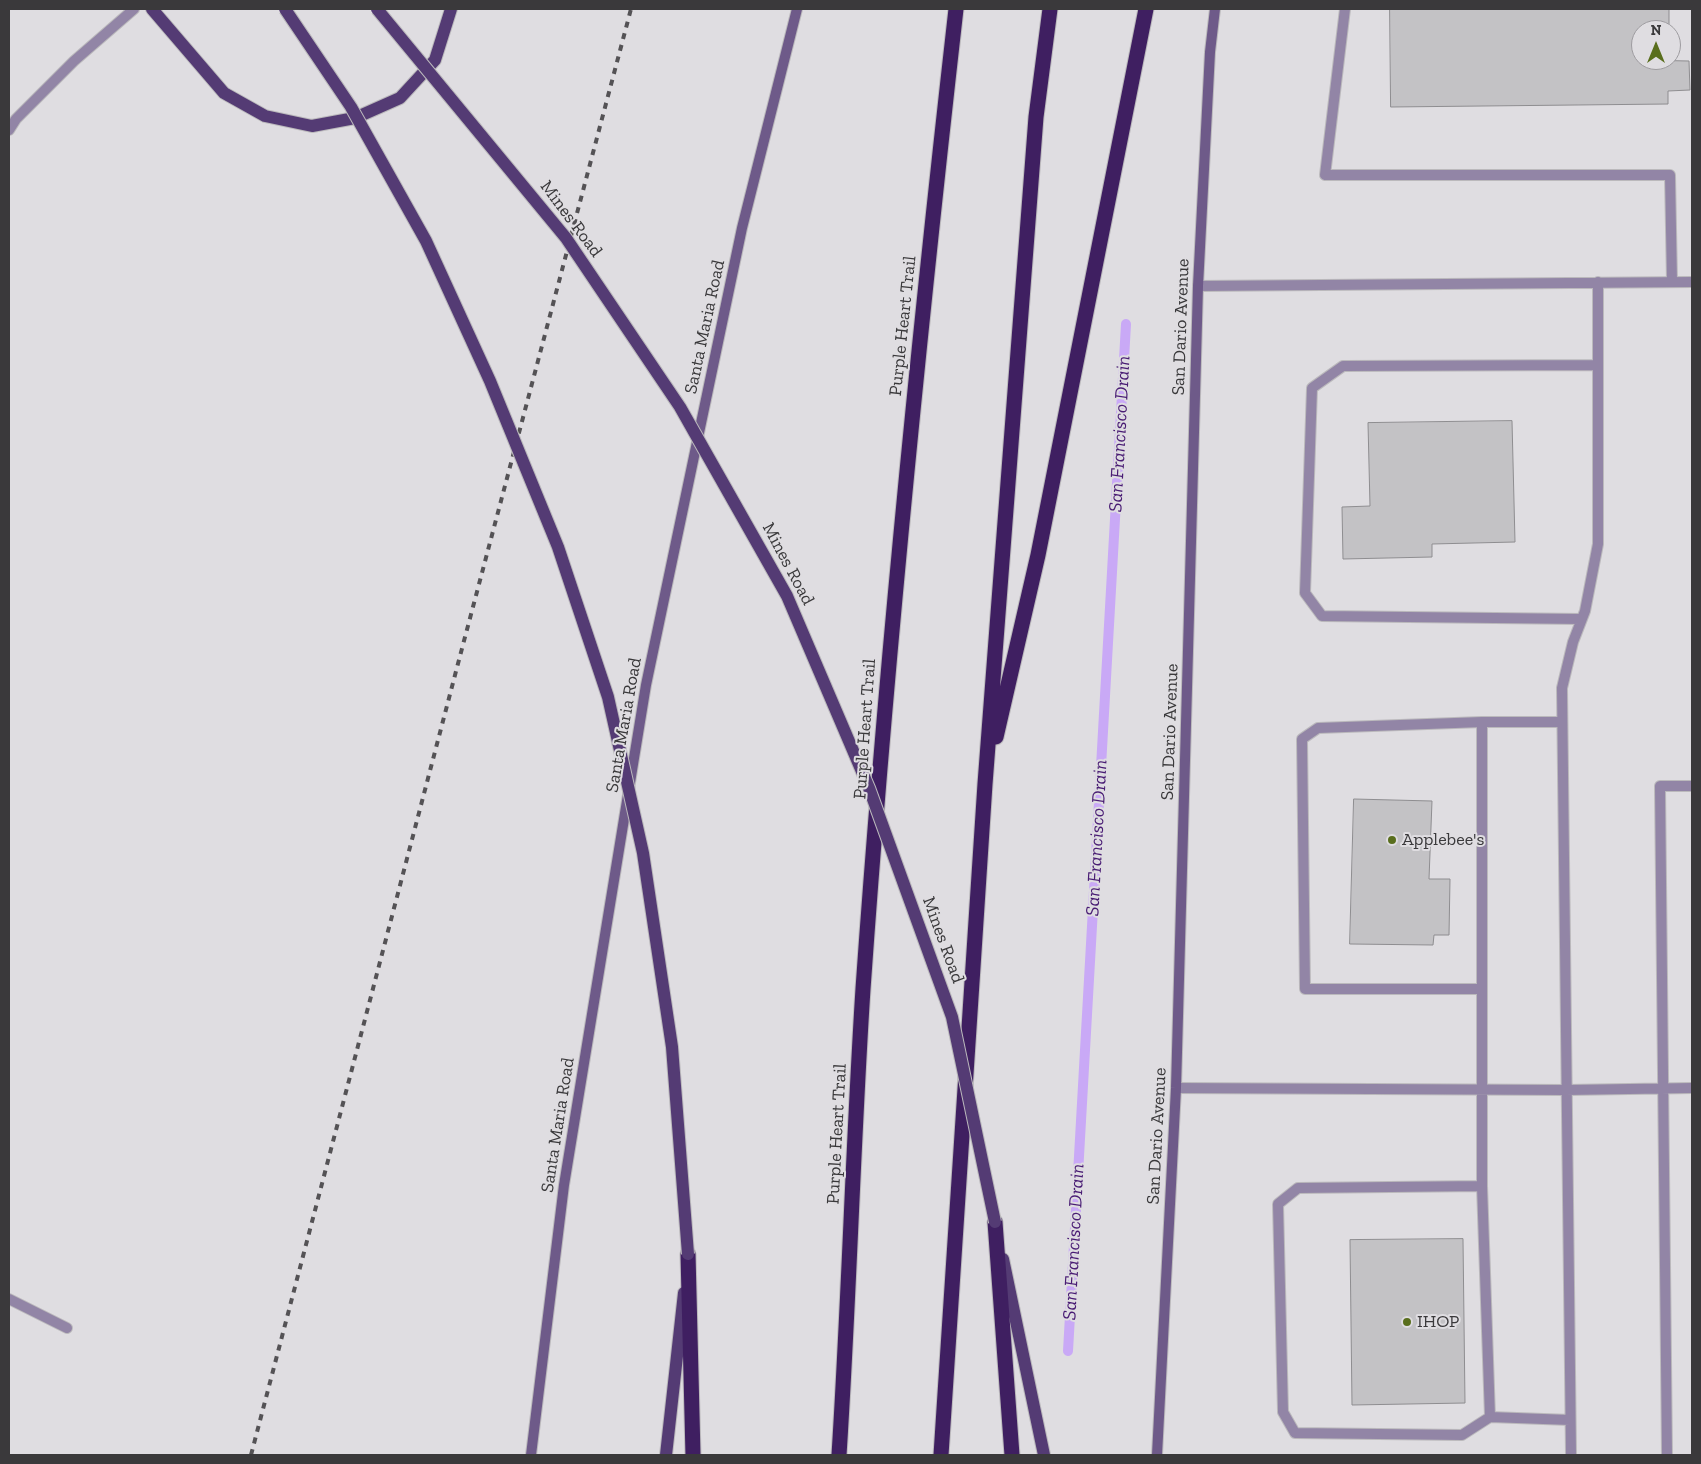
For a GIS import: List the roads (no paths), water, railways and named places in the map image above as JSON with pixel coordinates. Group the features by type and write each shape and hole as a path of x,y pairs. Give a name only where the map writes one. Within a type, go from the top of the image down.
{"highway":[{"name":"Purple Heart Trail","path":"839,1455 863,992 893,604 956,9"},
{"path":"941,1455 985,784 1036,116 1050,9"},
{"path":"985,784 1038,555 1146,9"},
{"path":"995,1222 1012,1455"},
{"path":"688,1254 693,1455"}],"main road":[{"path":"152,9 224,93 266,116 312,126 355,118 400,98 435,60 451,9"},
{"path":"285,9 350,107 426,241 490,381 558,547 608,697 643,854 672,1047 688,1254 666,1455"},
{"name":"Mines Road","path":"377,9 566,238 680,407 788,596 869,788 952,1017 1044,1455"},
{"name":"Santa Maria Road","path":"531,1455 564,1185 646,685 742,228 797,9"},
{"name":"San Dario Avenue","path":"1156,1455 1176,1088 1198,286 1210,52 1215,9"}],"street":[{"path":"9,130 16,119 74,62 134,9"},
{"path":"1345,9 1325,175 1670,174 1672,282"},
{"path":"1571,1455 1562,688 1572,642 1584,611 1598,544 1598,282"},
{"path":"1198,286 1692,282"},
{"path":"1581,618 1322,616 1305,593 1312,388 1343,366 1598,365"},
{"path":"1482,989 1305,989 1302,739 1318,728 1482,722 1562,722"},
{"path":"1482,722 1482,1186 1490,1417"},
{"path":"1666,1455 1660,786 1692,786"},
{"path":"1176,1088 1483,1090 1692,1088"},
{"path":"1482,1186 1298,1188 1278,1204 1283,1412 1295,1433 1462,1435 1490,1417 1570,1420"},
{"path":"9,1299 67,1328"}],"waterway":[{"name":"San Francisco Drain","path":"1068,1351 1126,324"}],"railway":[{"path":"251,1455 631,9"}],"place":[{"name":"Applebee's","path":"1392,840"},
{"name":"IHOP","path":"1407,1322"}]}
